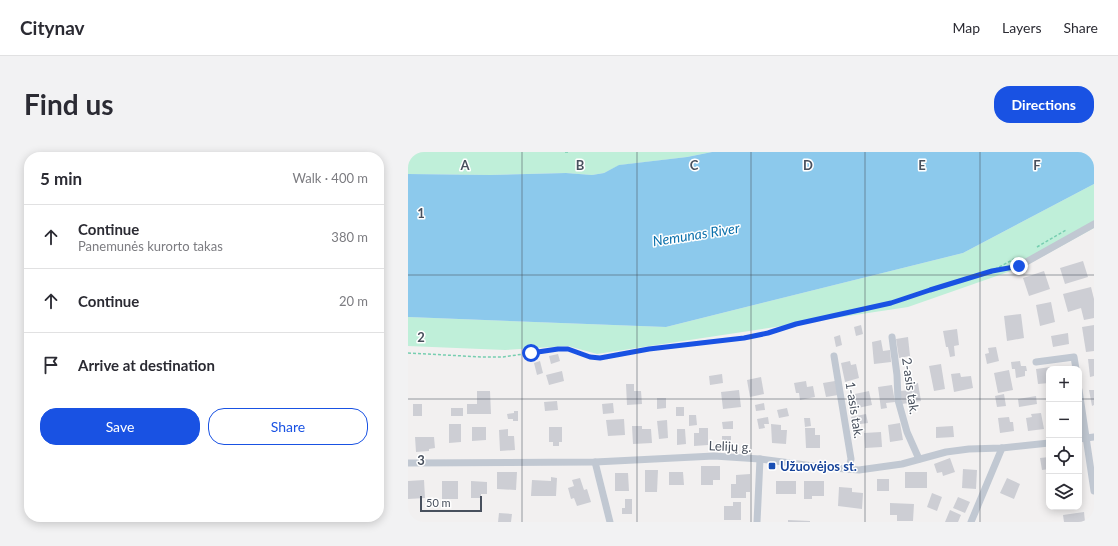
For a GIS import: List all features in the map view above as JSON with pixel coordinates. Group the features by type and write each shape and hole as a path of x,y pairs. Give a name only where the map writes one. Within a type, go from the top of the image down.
{"street":[{"path":"1019,266 1094,224"},
{"name":"2-asis tak.","path":"892,337 897,375 898,400 907,432 919,459"},
{"name":"1-asis tak.","path":"834,356 851,459 849,469"},
{"path":"1036,362 1074,357 1076,366"},
{"path":"1094,437 1082,438 1094,490"},
{"name":"Lelijų g.","path":"408,463 595,462 714,456 760,459 859,470 902,464 946,452 1046,443"},
{"path":"971,522 1002,448"},
{"path":"757,522 760,459"},
{"path":"595,462 610,522"}],"path":[{"path":"1032,249 1070,228"},
{"path":"992,271 1019,257"},
{"path":"408,353 503,357 558,349 568,349 590,357 600,358 649,349 744,338 768,333 796,324 891,303 992,271 1019,266"}],"green space":[{"path":"408,152 712,152 687,157 620,165 604,173 592,175 566,173 490,175 408,174"},
{"path":"1094,184 1094,228 1025,266 908,307 597,354 568,346 505,350 408,346 408,317 666,327 963,253"}],"water":[{"name":"Nemunas River","path":"712,152 1094,152 1094,184 963,253 666,327 408,317 408,174 490,175 566,173 592,175 604,173 619,165 687,157"}],"building":[{"path":"1083,261 1088,277 1065,284 1060,268"},
{"path":"1044,271 1050,289 1029,296 1023,278"},
{"path":"1091,287 1094,299 1094,318 1084,320 1081,308 1068,312 1063,294"},
{"path":"1051,302 1055,322 1040,326 1036,305"},
{"path":"1021,314 1024,338 1007,341 1004,316"},
{"path":"861,325 863,334 856,336 854,327"},
{"path":"1094,325 1094,351 1086,352 1082,327"},
{"path":"957,329 959,345 954,346 955,356 950,357 948,347 946,347 943,331"},
{"path":"1068,333 1069,344 1053,347 1051,336"},
{"path":"840,335 842,345 836,347 834,337"},
{"path":"908,337 910,356 899,358 896,339"},
{"path":"881,340 883,351 890,350 891,362 874,364 872,342"},
{"path":"996,347 999,361 987,364 985,354 989,353 988,348"},
{"path":"558,354 560,361 551,364 549,356"},
{"path":"1088,359 1094,359 1094,376 1090,377"},
{"path":"540,361 543,373 537,375 534,363"},
{"path":"850,361 851,365 856,364 859,378 845,382 841,363"},
{"path":"1020,361 1021,366 1026,366 1027,371 1025,371 1025,376 1016,378 1015,369 1012,369 1011,362"},
{"path":"941,364 945,389 934,391 929,366"},
{"path":"1046,368 1046,383 1038,384 1036,369"},
{"path":"1009,370 1013,390 998,393 994,373"},
{"path":"562,371 564,381 549,385 546,375"},
{"path":"960,373 961,377 971,376 973,388 954,392 951,374"},
{"path":"722,374 723,383 710,385 709,376"},
{"path":"761,377 764,394 750,397 747,380"},
{"path":"806,381 807,387 813,386 815,397 800,400 799,393 796,393 794,383"},
{"path":"835,381 838,395 826,397 823,383"},
{"path":"918,383 921,401 902,404 900,391 910,390 909,384"},
{"path":"626,384 634,384 634,391 641,391 642,404 627,405"},
{"path":"892,385 895,402 886,403 887,408 881,409 878,387"},
{"path":"739,390 741,407 723,409 721,392"},
{"path":"1089,390 1094,390 1094,405 1092,406"},
{"path":"477,391 490,391 491,414 467,414 467,404 477,404"},
{"path":"869,391 872,405 853,409 850,395"},
{"path":"1004,394 1006,406 997,407 995,396"},
{"path":"1036,396 1037,404 1019,407 1018,399"},
{"path":"657,398 666,398 666,408 657,409"},
{"path":"557,401 558,410 545,411 544,402"},
{"path":"613,403 614,413 603,414 602,404"},
{"path":"764,403 765,410 756,411 755,405"},
{"path":"413,404 422,404 422,416 413,416"},
{"path":"676,407 684,407 684,416 676,416"},
{"path":"451,408 463,408 463,416 451,416"},
{"path":"787,408 789,416 779,418 777,410"},
{"path":"514,411 518,411 518,421 508,419 507,414 514,413"},
{"path":"1041,413 1044,429 1028,431 1026,418 1032,417 1031,414"},
{"path":"866,414 868,423 853,425 851,417"},
{"path":"689,415 696,415 697,425 689,426"},
{"path":"768,417 769,424 764,424 765,428 759,429 757,419"},
{"path":"1009,417 1010,422 1013,422 1014,431 1000,433 998,418"},
{"path":"804,418 810,418 811,426 805,427"},
{"path":"624,419 625,435 608,436 606,420"},
{"path":"667,420 668,438 659,439 657,421"},
{"path":"733,421 733,429 723,429 722,422"},
{"path":"900,423 903,440 890,442 888,425"},
{"path":"449,424 461,424 461,442 449,443"},
{"path":"771,424 781,425 781,430 787,430 786,444 772,443"},
{"path":"632,426 642,426 642,429 651,429 652,443 633,444"},
{"path":"953,426 954,437 936,438 936,427"},
{"path":"472,427 486,427 486,440 472,441"},
{"path":"549,427 562,427 562,442 559,442 559,446 553,446 553,442 549,442"},
{"path":"699,428 708,428 708,445 694,446 694,433 699,433"},
{"path":"805,428 815,428 815,435 820,435 820,448 806,448"},
{"path":"508,429 508,436 514,436 515,450 500,451 499,430"},
{"path":"677,429 685,429 686,444 677,445"},
{"path":"881,432 882,447 865,448 864,433"},
{"path":"722,436 731,436 731,449 722,449"},
{"path":"415,437 434,437 435,448 429,449 429,451 416,452"},
{"path":"1046,457 1046,469 1042,470 1040,458"},
{"path":"950,458 955,472 943,476 942,472 937,473 934,464"},
{"path":"701,466 720,466 720,480 713,480 713,485 701,485"},
{"path":"963,469 977,470 976,489 962,488"},
{"path":"645,470 658,470 657,492 645,492"},
{"path":"497,472 517,472 516,490 497,489"},
{"path":"669,472 683,472 684,485 669,485"},
{"path":"905,472 927,472 927,488 905,488"},
{"path":"615,473 628,473 629,491 615,491"},
{"path":"750,474 750,492 746,492 746,498 731,498 731,484 736,484 736,475"},
{"path":"551,477 557,478 556,496 531,496 532,480 551,481"},
{"path":"580,478 584,490 587,489 591,502 577,506 574,498 571,499 568,488 574,486 572,480"},
{"path":"1007,478 1020,484 1014,499 1000,493"},
{"path":"877,479 889,479 889,491 877,491"},
{"path":"424,480 425,498 408,499 408,481"},
{"path":"442,481 458,481 458,499 442,499"},
{"path":"471,481 487,482 487,494 481,494 481,498 471,498"},
{"path":"776,481 796,481 796,494 776,494"},
{"path":"804,481 824,481 824,496 812,496 812,499 804,499"},
{"path":"839,487 852,488 852,492 863,493 862,509 838,506"},
{"path":"932,493 942,497 937,511 927,507"},
{"path":"958,497 970,502 965,513 953,508"},
{"path":"625,499 632,499 632,514 622,514 622,508 625,508"},
{"path":"733,502 741,502 741,520 724,520 724,506 733,506"},
{"path":"890,503 914,504 913,521 897,521 897,515 890,515"},
{"path":"950,510 961,515 958,522 945,522"},
{"path":"1084,512 1085,522 1064,522 1063,515"},
{"path":"499,513 512,514 511,522 498,522"},
{"path":"788,520 810,521 810,522 788,522"}],"place":[{"name":"Užuovėjos st.","path":"772,466"}],"route":[{"path":"531,353 568,349 590,357 600,358 649,349 744,338 768,333 796,324 891,303 992,271 1019,266"}]}
